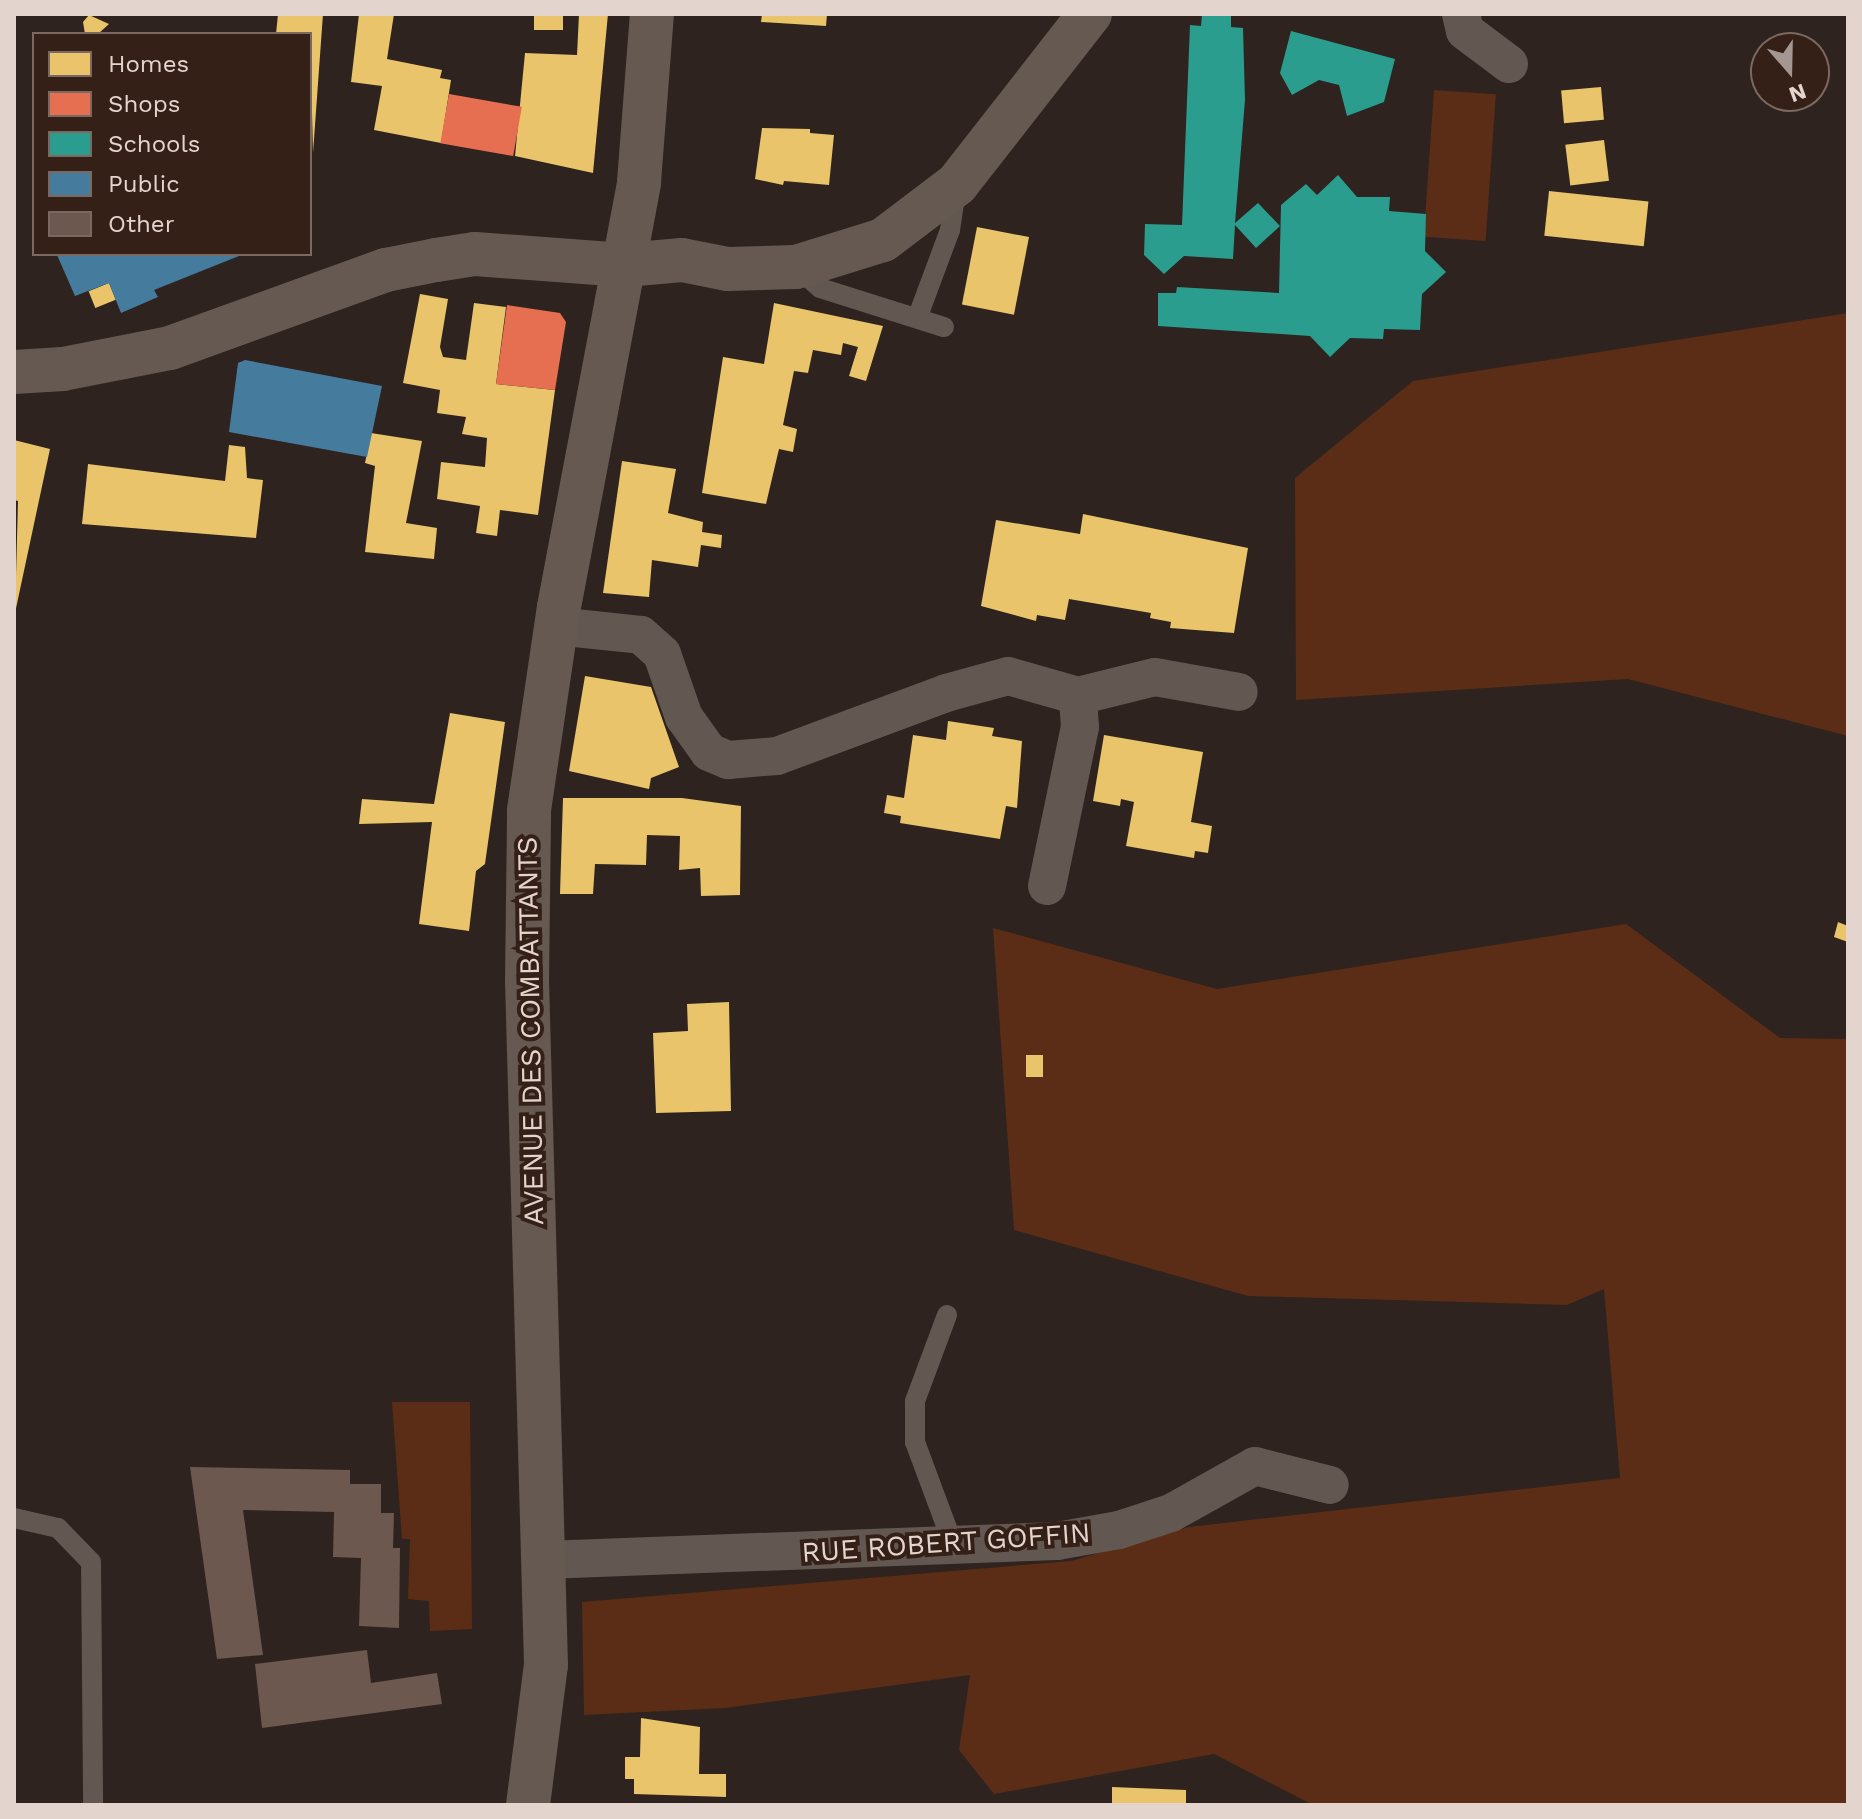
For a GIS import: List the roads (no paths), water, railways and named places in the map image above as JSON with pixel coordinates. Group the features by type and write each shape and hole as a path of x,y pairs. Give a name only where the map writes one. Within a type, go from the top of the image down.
{"main road":[{"name":"AVENUE DES COMBATTANTS","path":"528,1805 546,1665 527,982 529,810 556,626 625,265 642,159 652,14"},
{"path":"14,372 117,359 220,334 407,264 475,254 625,265 682,260 728,269 796,267 883,240 957,184 1090,14"}],"street":[{"path":"1461,14 1465,31 1509,64"},
{"path":"556,626 641,635 662,654 684,717 709,752 728,760 777,756 946,693 1008,676 1078,696 1155,677 1239,692"},
{"path":"1047,886 1080,727 1078,696"},
{"name":"RUE ROBERT GOFFIN","path":"544,1560 1057,1541 1119,1530 1171,1513 1255,1466 1330,1485"}],"lane":[{"path":"918,316 950,230 957,184"},
{"path":"796,267 820,288 918,316 944,327"},
{"path":"947,1315 915,1401 915,1442 954,1547"},
{"path":"14,1518 58,1528 91,1562 93,1805"}]}
